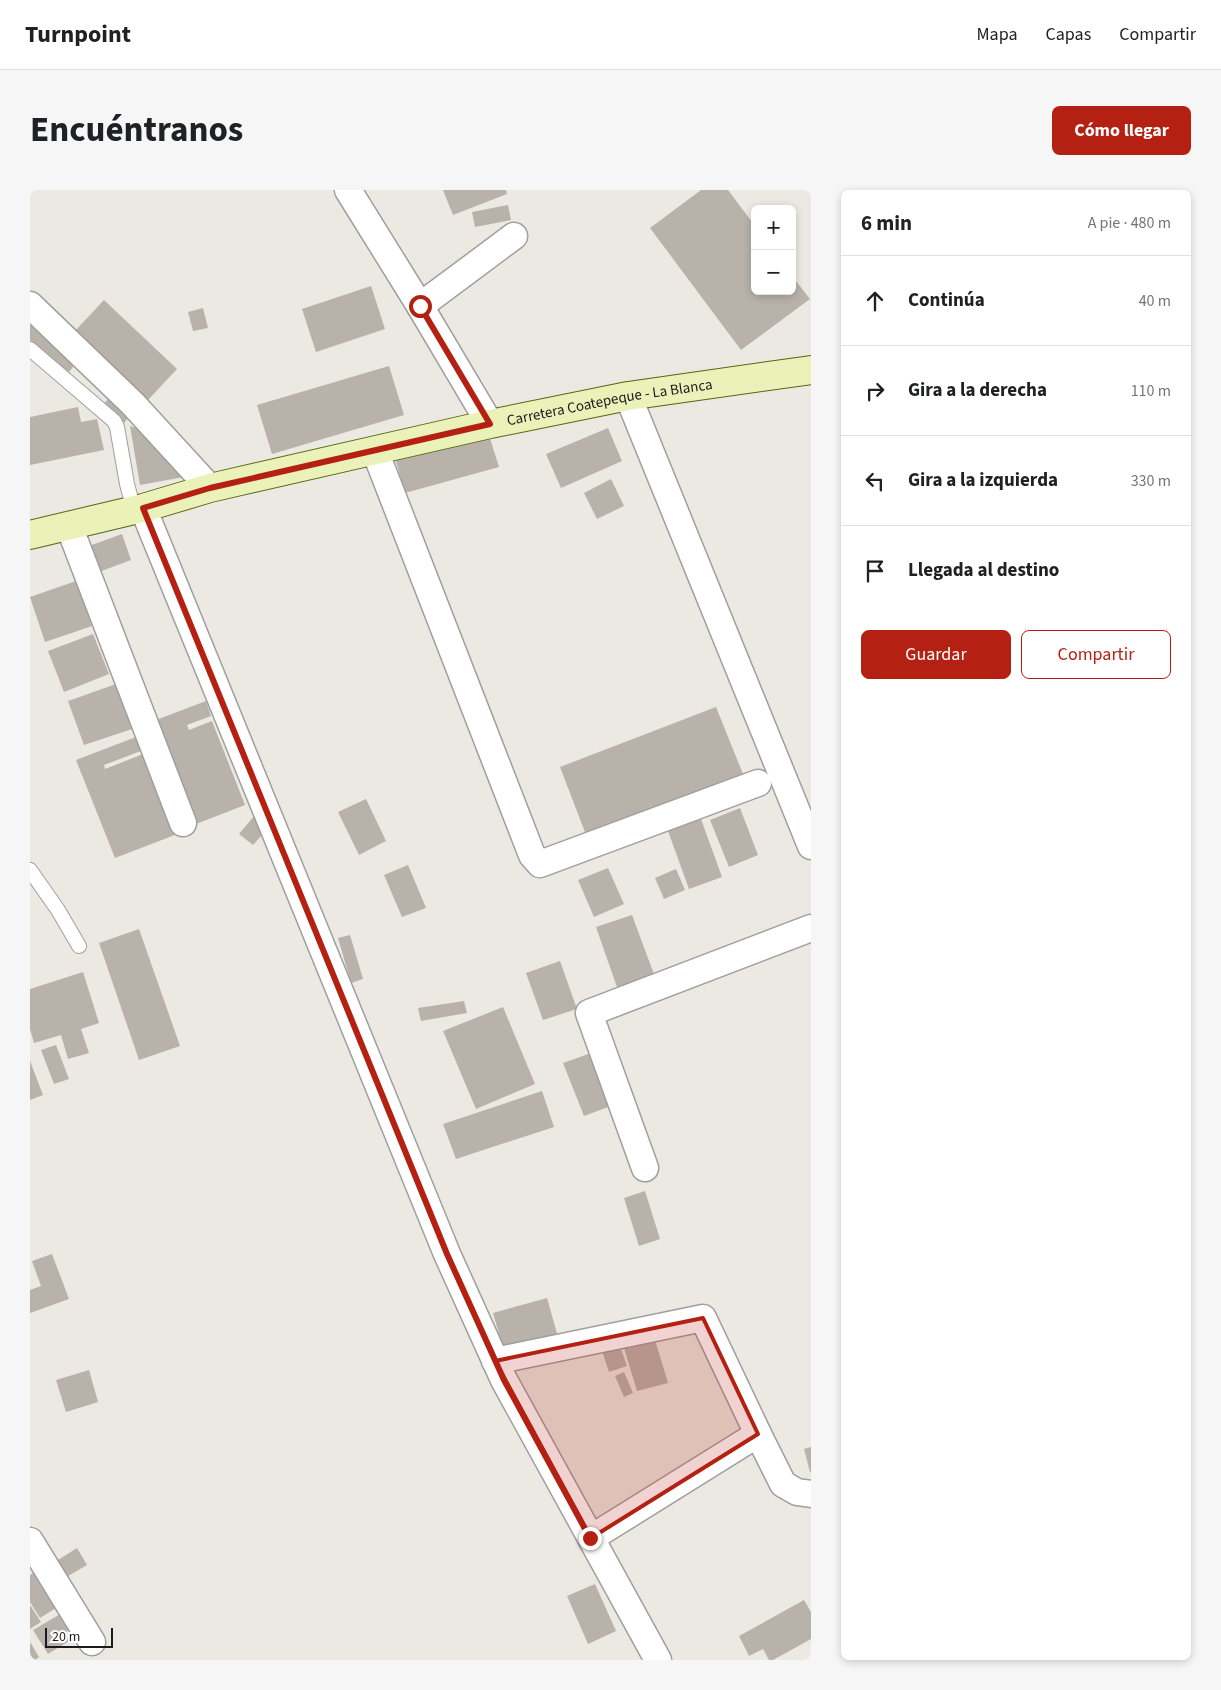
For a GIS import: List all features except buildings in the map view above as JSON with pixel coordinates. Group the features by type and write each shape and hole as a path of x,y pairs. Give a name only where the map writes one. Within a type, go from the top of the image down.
{"main road":[{"name":"Carretera Coatepeque - La Blanca","path":"30,534 138,509 210,488 490,424 628,396 811,370"}],"street":[{"path":"348,190 490,424"},
{"path":"420,306 514,236"},
{"path":"30,305 133,404 210,488"},
{"path":"628,396 811,846"},
{"path":"375,451 532,855 540,864 758,783"},
{"path":"138,509 447,1254 495,1361 658,1660"},
{"path":"69,526 183,823"},
{"path":"645,1168 589,1013 811,928"},
{"path":"495,1361 703,1318 783,1484 797,1492 811,1494"},
{"path":"590,1538 758,1434"},
{"path":"30,1541 92,1642"}],"lane":[{"path":"30,350 114,421 117,427 127,484 138,509"},
{"path":"30,870 58,910 79,946"}],"highlighted area":[{"path":"703,1318 758,1434 591,1538 495,1361"}],"route":[{"path":"420,306 490,424 210,488 143,508 447,1254 504,1380 590,1538"}]}
